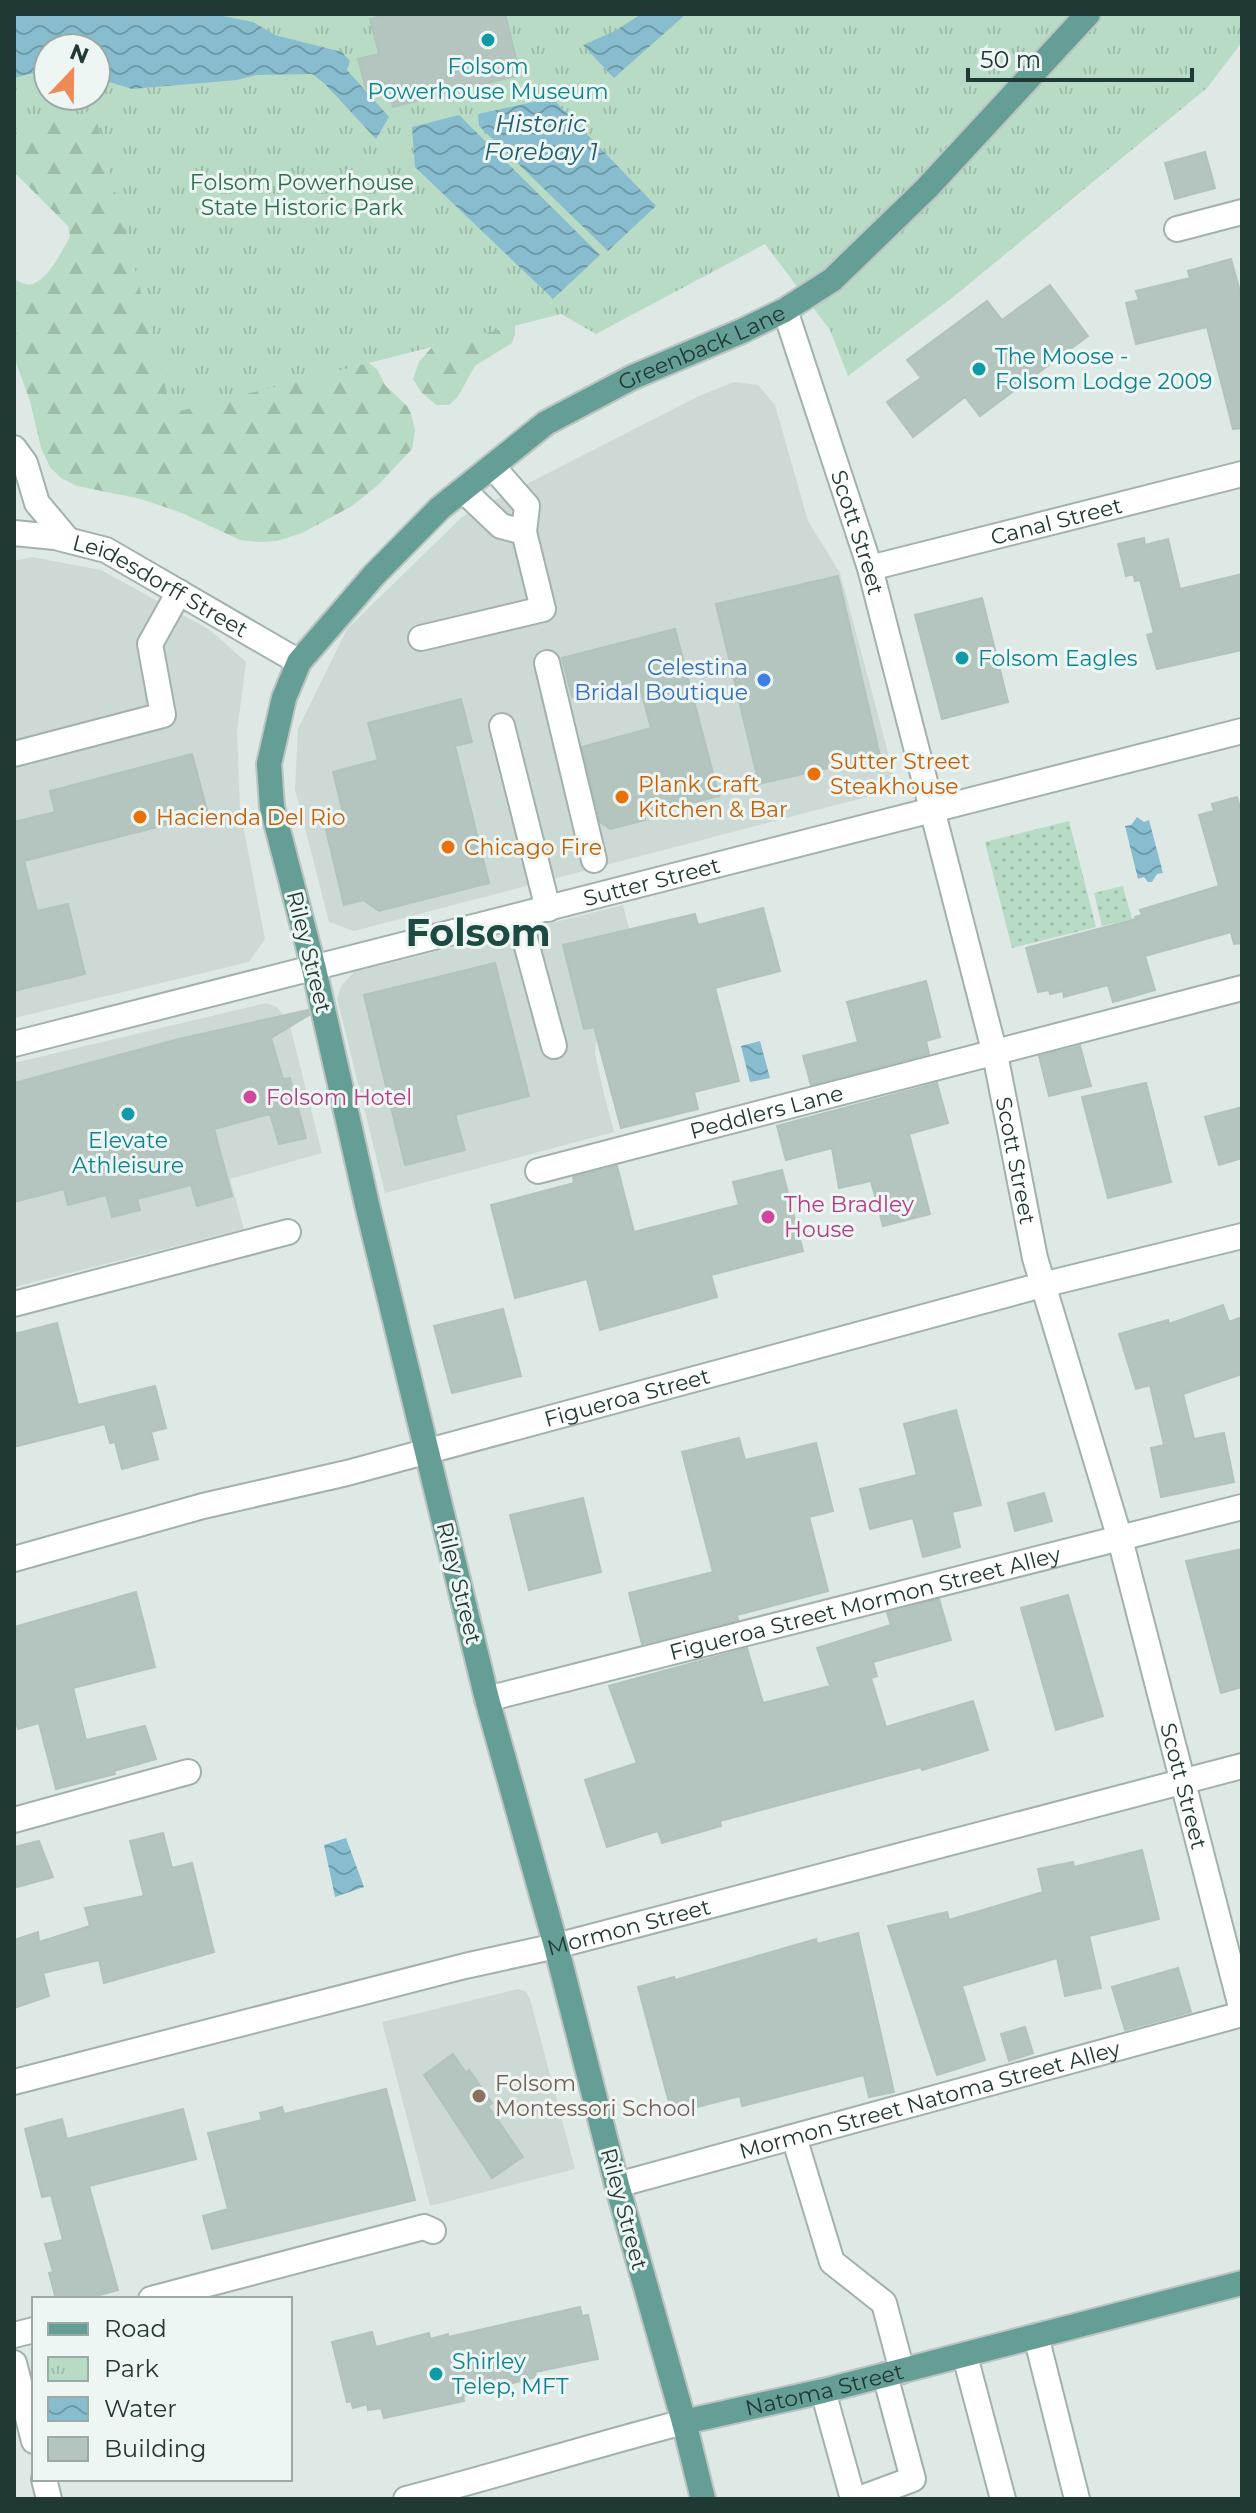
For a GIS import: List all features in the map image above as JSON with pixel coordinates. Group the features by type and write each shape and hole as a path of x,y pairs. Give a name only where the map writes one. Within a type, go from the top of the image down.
{"main road":[{"name":"Greenback Lane","path":"299,662 374,575 440,508 546,423 633,377 719,342 785,310 832,280 906,208 1088,14"},
{"name":"Riley Street","path":"299,662 284,698 269,764 272,807 314,969 487,1699 703,2499"},
{"name":"Natoma Street","path":"684,2422 965,2356 1242,2283"}],"street":[{"path":"1177,229 1242,212"},
{"name":"Scott Street","path":"785,310 870,568 995,1054 1042,1285 1120,1539 1182,1782 1236,1964 1242,2012"},
{"path":"14,448 25,463 37,503 68,540"},
{"path":"421,638 543,609 524,532 527,506 493,467"},
{"name":"Canal Street","path":"870,568 1242,474"},
{"path":"463,490 501,526 524,532"},
{"name":"Leidesdorff Street","path":"14,533 68,540 106,550 299,662"},
{"path":"14,754 163,715 150,644 179,592"},
{"path":"547,663 594,860"},
{"path":"502,726 548,909"},
{"name":"Sutter Street","path":"14,1044 1242,731"},
{"path":"519,917 554,1046"},
{"name":"Peddlers Lane","path":"538,1171 1242,988"},
{"path":"14,1304 288,1232"},
{"name":"Figueroa Street","path":"14,1559 203,1506 347,1473 1042,1285 1242,1236"},
{"name":"Figueroa Street Mormon Street Alley","path":"487,1699 1242,1507"},
{"name":"Mormon Street","path":"14,2082 451,1969 556,1946 1242,1766"},
{"path":"14,1820 188,1772"},
{"name":"Mormon Street Natoma Street Alley","path":"617,2185 1242,2012"},
{"path":"794,2137 832,2262 884,2303 913,2479 859,2499 851,2492 823,2391"},
{"path":"159,2297 424,2227 433,2231"},
{"path":"1036,2336 1077,2499"},
{"path":"965,2356 1003,2499"},
{"path":"14,2363 32,2433"},
{"name":"Natoma Street","path":"406,2499 684,2422"}],"shaded area":[{"path":"734,382 758,385 775,405 808,521 840,573 893,771 882,793 354,931 329,922 295,789 298,729 347,629 462,517 699,396"},
{"path":"32,557 101,570 210,630 246,662 237,732 240,810 265,939 249,962 14,1018 14,561"},
{"path":"623,905 654,1028 596,1041 595,1053 614,1132 385,1193 337,998 342,985 354,972"},
{"path":"266,1003 277,1007 289,1022 322,1153 230,1179 244,1229 14,1287 14,1063"},
{"name":"Folsom Montessori School","path":"518,1989 526,1992 530,1999 575,2169 430,2206 382,2022"}],"green space":[{"path":"14,14 32,32 32,112 112,112 112,104 515,313 512,343 475,366 457,398 448,405 436,405 421,392 413,379 419,362 443,334 330,335 377,369 385,385 407,406 415,430 412,449 378,485 352,506 302,533 277,541 240,540 182,513 141,499 77,486 61,478 50,467 41,448 30,401 14,357 14,279 28,284 39,281 54,264 70,237 68,226 14,172"},
{"name":"Folsom Powerhouse State Historic Park","path":"14,14 1242,14 1242,42 1207,88 952,298 848,376 830,330 765,244 596,334 561,314 172,413 95,112 112,112 112,32 32,32 32,112 86,112 14,130"},
{"path":"1069,821 1096,927 1012,948 985,842"},
{"path":"1123,886 1132,919 1102,926 1094,893"}],"water":[{"path":"14,14 213,14 253,22 275,35 342,52 350,61 347,70 389,117 376,139 312,74 256,75 237,80 132,89 112,83 112,32 32,32 32,73 14,78"},
{"path":"641,14 686,14 614,78 583,45 615,31"},
{"name":"Historic Forebay 1","path":"552,98 656,206 608,251 479,126 478,114"},
{"path":"459,115 600,255 553,299 415,167 412,127"},
{"path":"1137,817 1144,822 1149,820 1163,873 1157,874 1152,882 1144,877 1138,879 1125,826 1131,825"},
{"path":"760,1041 770,1078 750,1082 741,1046"},
{"path":"346,1838 364,1887 335,1897 324,1845"}],"building":[{"path":"390,14 505,14 520,75 393,107 388,83 366,89 358,59 379,54 370,19"},
{"path":"1205,152 1215,188 1175,199 1165,163"},
{"path":"1231,259 1242,299 1242,428 1233,429 1207,327 1136,344 1126,303 1139,300 1136,291 1190,278 1188,271"},
{"name":"The Moose - Folsom Lodge 2009","path":"1050,285 1088,336 980,416 965,397 913,437 887,402 921,378 907,360 987,301 1002,320"},
{"path":"1144,538 1145,545 1168,539 1180,589 1242,574 1242,650 1157,669 1147,635 1154,633 1140,580 1135,581 1133,574 1126,576 1118,544"},
{"path":"838,576 880,756 759,784 716,604"},
{"name":"Folsom Eagles","path":"982,598 1008,702 942,719 915,615"},
{"path":"675,629 719,796 644,815 645,820 610,829 600,822 582,747 651,728 638,680 572,697 562,658"},
{"path":"461,699 472,742 455,746 489,883 379,911 363,900 344,905 326,830 346,825 333,772 378,760 368,723"},
{"path":"192,754 208,814 24,861 37,911 68,904 85,974 14,991 14,822 55,812 50,791"},
{"path":"1237,797 1242,814 1242,943 1234,944 1231,932 1145,956 1155,990 1113,1002 1108,985 1064,997 1063,991 1050,994 1049,990 1038,992 1026,948 1136,919 1142,915 1140,910 1219,886 1199,815 1214,811 1212,804"},
{"path":"763,908 780,971 715,988 739,1081 694,1092 698,1109 621,1128 594,1027 584,1029 563,945 695,914 698,925"},
{"path":"495,963 529,1096 455,1115 465,1150 405,1165 364,995"},
{"path":"926,981 940,1037 926,1041 929,1054 811,1085 803,1056 858,1042 847,1002"},
{"path":"308,1010 309,1015 271,1038 283,1079 290,1078 306,1138 279,1144 270,1114 214,1129 232,1196 197,1206 191,1185 137,1199 140,1210 112,1217 106,1195 68,1205 64,1189 14,1202 14,1083 179,1039"},
{"path":"1080,1046 1091,1086 1049,1096 1039,1056"},
{"path":"937,1083 948,1123 909,1134 930,1214 883,1226 871,1181 839,1188 832,1148 786,1160 777,1126"},
{"path":"1146,1083 1171,1182 1108,1198 1082,1097"},
{"path":"1242,1107 1242,1158 1219,1165 1205,1117"},
{"path":"617,1166 634,1232 739,1205 733,1182 782,1170 803,1251 711,1275 717,1297 600,1330 587,1279 515,1298 491,1205 574,1183 573,1177"},
{"path":"1223,1305 1229,1322 1242,1317 1242,1374 1183,1394 1194,1439 1224,1433 1234,1482 1161,1497 1151,1448 1164,1445 1150,1385 1136,1389 1119,1334 1168,1320 1169,1324"},
{"path":"503,1309 521,1376 452,1393 434,1326"},
{"path":"57,1323 78,1405 155,1386 166,1428 151,1432 158,1459 122,1469 115,1442 110,1443 105,1424 14,1447 14,1334"},
{"path":"956,1410 981,1505 952,1512 960,1547 923,1557 913,1518 870,1529 860,1489 917,1475 904,1424"},
{"path":"739,1438 745,1460 816,1443 833,1511 809,1517 828,1591 737,1615 738,1620 642,1644 629,1593 713,1572 682,1452"},
{"path":"1044,1493 1052,1521 1015,1531 1008,1503"},
{"path":"583,1498 601,1572 529,1590 510,1515"},
{"path":"1242,1549 1242,1687 1221,1693 1186,1561"},
{"path":"136,1592 155,1667 73,1688 86,1740 145,1726 156,1759 114,1771 115,1774 56,1789 39,1723 18,1729 14,1715 14,1627"},
{"path":"1068,1595 1103,1716 1056,1730 1021,1608"},
{"path":"939,1599 951,1640 873,1662 877,1676 871,1678 886,1727 973,1701 988,1750 922,1770 921,1767 720,1821 721,1826 662,1843 658,1831 607,1847 585,1780 637,1763 609,1686 747,1648 763,1703 830,1686 817,1648 891,1625 887,1613"},
{"path":"163,1833 172,1868 192,1863 214,1952 104,1983 99,1960 43,1973 49,1996 14,2008 14,1940 38,1932 39,1942 90,1926 85,1908 144,1896 130,1841"},
{"path":"39,1841 53,1877 14,1888 14,1847"},
{"path":"1142,1850 1159,1919 1089,1936 1101,1988 1065,1996 1057,1958 962,1986 985,2060 937,2075 888,1926 947,1912 949,1920 1043,1892 1038,1869 1073,1862 1074,1867"},
{"path":"858,1933 894,2092 869,2097 864,2075 742,2106 740,2096 693,2108 691,2100 670,2106 638,1987 674,1977 675,1980 816,1939 817,1944"},
{"path":"1178,1968 1191,2012 1125,2030 1112,1987"},
{"path":"1025,2027 1033,2053 1009,2061 1001,2034"},
{"path":"453,2054 466,2073 469,2070 492,2103 488,2106 523,2157 492,2178 424,2075"},
{"path":"386,2089 415,2200 212,2249 203,2216 228,2209 208,2133 262,2120 260,2113 282,2107 284,2114"},
{"path":"183,2109 196,2159 89,2186 118,2290 92,2297 55,2297 49,2273 53,2272 45,2244 63,2240 51,2195 42,2197 25,2129 62,2119 67,2139"},
{"path":"580,2307 582,2316 588,2315 598,2359 535,2372 536,2377 463,2396 464,2401 384,2418 381,2408 368,2410 367,2404 353,2408 351,2401 347,2402 332,2342 372,2332 376,2347 429,2333 430,2339 448,2334 448,2337"}],"place":[{"name":"Folsom Powerhouse Museum","path":"488,40"},
{"name":"The Moose - Folsom Lodge 2009","path":"979,369"},
{"name":"Folsom Eagles","path":"962,658"},
{"name":"Celestina Bridal Boutique","path":"764,680"},
{"name":"Sutter Street Steakhouse","path":"814,774"},
{"name":"Plank Craft Kitchen & Bar","path":"622,797"},
{"name":"Hacienda Del Rio","path":"140,817"},
{"name":"Chicago Fire","path":"448,847"},
{"name":"Folsom Hotel","path":"250,1097"},
{"name":"Elevate Athleisure","path":"128,1114"},
{"name":"The Bradley House","path":"768,1217"},
{"name":"Folsom Montessori School","path":"479,2096"},
{"name":"Shirley Telep, MFT","path":"436,2374"}],"district":[{"name":"Folsom","path":"478,932"}]}
